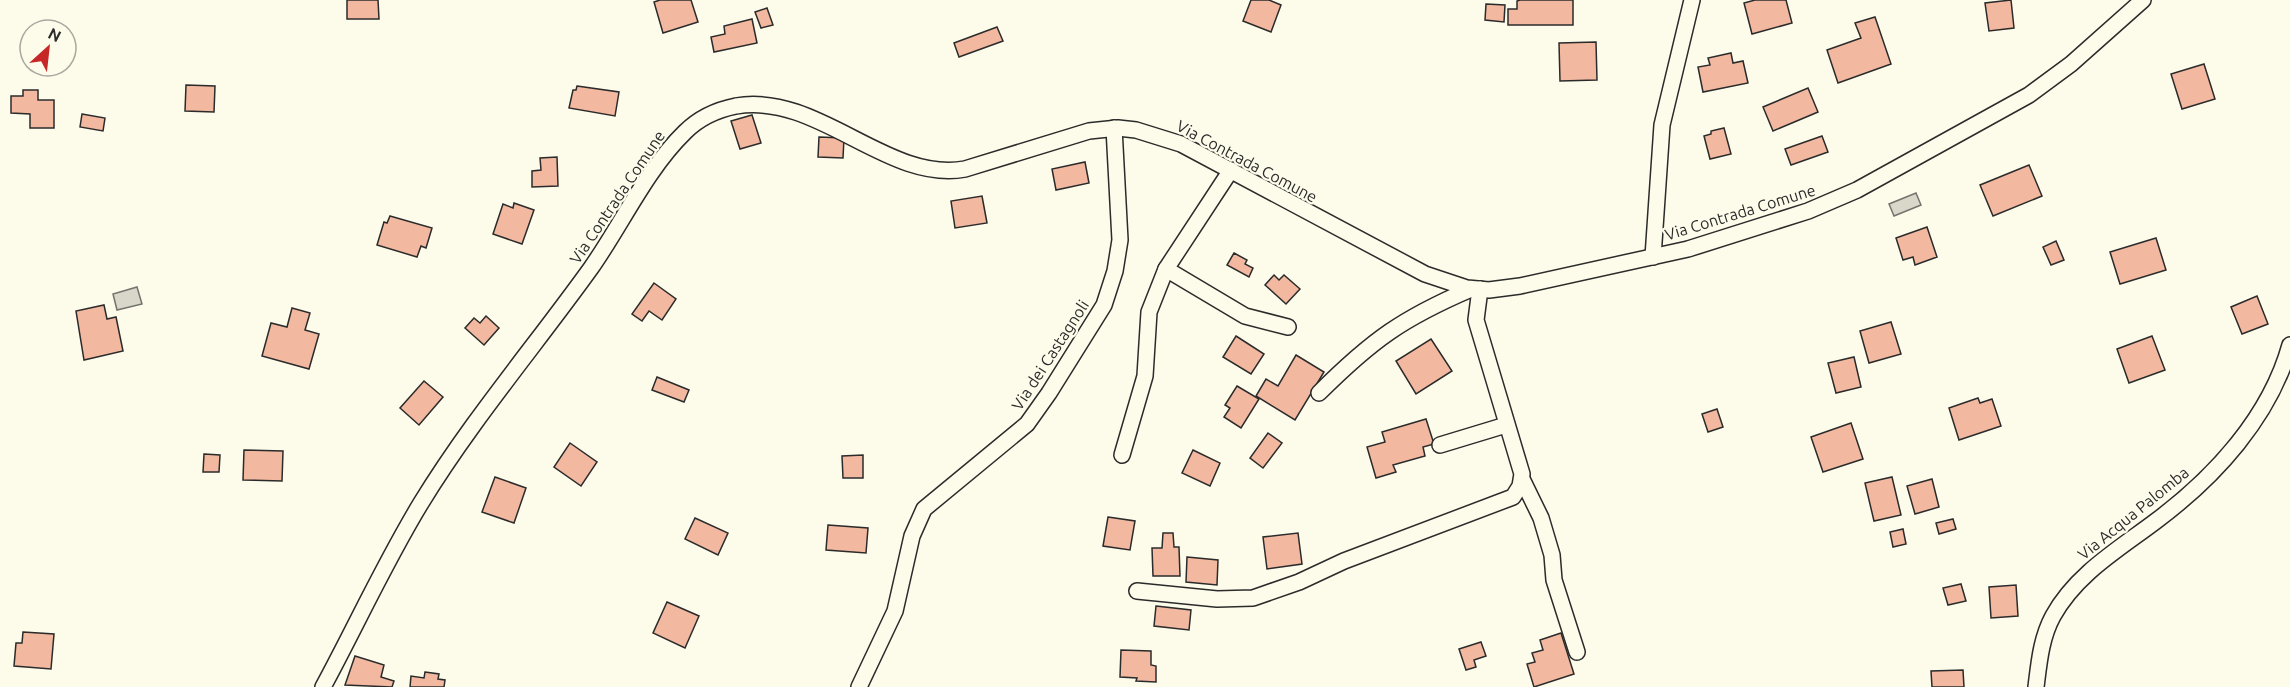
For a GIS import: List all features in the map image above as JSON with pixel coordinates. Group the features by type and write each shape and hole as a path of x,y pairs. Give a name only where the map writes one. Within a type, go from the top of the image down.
{"street":[{"path":"1653,257 1656,180 1662,125 1692,0"},
{"name":"Via Contrada Comune","path":"323,687 431,487 593,266 662,159 695,123 715,112 734,107 779,106 802,113 902,159 931,170 948,171 965,169 1077,134 1114,128 1129,129 1164,137 1404,264 1445,282 1475,289 1520,286 1704,245 1782,221 1857,190 2041,87 2143,0"},
{"name":"Via dei Castagnoli","path":"859,687 895,611 912,536 924,509 1027,424 1104,306 1115,272 1120,240 1114,128"},
{"path":"1122,455 1145,376 1149,312 1166,269 1230,170"},
{"path":"1166,269 1245,316 1288,327"},
{"path":"1319,393 1388,330 1426,308 1475,289 1476,320 1522,479 1537,504 1544,526 1552,555 1554,580 1577,652"},
{"name":"Via Acqua Palomba","path":"2036,687 2046,630 2064,598 2096,565 2183,499 2230,451 2268,401 2290,345"},
{"path":"1440,445 1506,424"},
{"path":"1137,591 1225,600 1252,598 1508,501 1517,492 1522,479"}],"shaded area":[{"path":"1916,193 1921,205 1894,216 1889,204"},
{"path":"137,287 142,304 117,310 113,294"}],"building":[{"path":"347,0 378,0 379,19 347,19"},
{"path":"691,0 698,22 663,33 654,2"},
{"path":"1251,0 1269,0 1281,5 1271,32 1243,21"},
{"path":"1573,0 1573,25 1508,25 1508,9 1517,9 1517,1"},
{"path":"1755,0 1786,0 1792,23 1752,34 1744,3"},
{"path":"2011,0 2014,28 1989,31 1985,3"},
{"path":"1486,4 1505,5 1504,22 1485,20"},
{"path":"767,8 773,25 761,28 755,12"},
{"path":"1875,17 1891,64 1838,83 1827,50 1861,38 1855,23"},
{"path":"752,19 757,43 714,52 711,37 725,34 724,26"},
{"path":"997,27 1003,41 959,57 954,43"},
{"path":"1596,42 1597,80 1560,81 1559,43"},
{"path":"1731,53 1733,63 1743,61 1748,83 1703,92 1698,67 1710,65 1708,58"},
{"path":"2204,64 2215,99 2182,109 2171,74"},
{"path":"186,85 215,86 214,112 185,111"},
{"path":"577,86 619,92 615,116 569,108 573,90 576,90"},
{"path":"1808,88 1818,112 1773,131 1763,107"},
{"path":"23,90 38,90 38,100 54,100 54,128 30,128 30,114 11,113 11,96 23,96"},
{"path":"82,114 105,118 103,131 80,127"},
{"path":"752,115 761,143 740,149 731,121"},
{"path":"1724,128 1731,154 1710,159 1704,136 1711,134 1711,131"},
{"path":"1822,136 1828,152 1791,165 1785,149"},
{"path":"819,137 844,138 843,158 818,157"},
{"path":"557,157 558,186 532,187 532,171 541,170 540,158"},
{"path":"1085,162 1089,183 1056,190 1052,169"},
{"path":"2029,165 2042,196 1993,216 1980,185"},
{"path":"982,196 987,223 955,228 951,201"},
{"path":"514,203 534,210 522,244 493,234 503,204 513,208"},
{"path":"390,216 432,228 426,248 421,246 417,257 377,245 384,222 387,223"},
{"path":"1927,227 1937,257 1915,265 1913,257 1903,260 1896,238"},
{"path":"2156,238 2166,270 2120,284 2110,252"},
{"path":"2056,241 2064,260 2051,265 2043,247"},
{"path":"1234,253 1247,260 1245,264 1253,268 1249,277 1227,265"},
{"path":"1274,275 1279,280 1284,275 1300,289 1286,304 1265,285"},
{"path":"654,283 676,299 662,320 649,311 642,321 632,314"},
{"path":"2257,296 2268,324 2242,334 2231,307"},
{"path":"104,305 107,319 116,317 123,351 84,360 76,311"},
{"path":"292,308 310,313 305,330 319,334 309,369 262,356 271,323 287,327"},
{"path":"486,316 499,328 484,345 465,328 474,318 480,323"},
{"path":"1891,322 1901,354 1869,363 1860,331"},
{"path":"1236,336 1264,354 1251,374 1223,357"},
{"path":"2152,336 2165,370 2129,383 2117,349"},
{"path":"1431,339 1452,371 1416,394 1396,361"},
{"path":"1296,355 1324,372 1295,420 1256,396 1266,379 1278,386"},
{"path":"1854,357 1861,387 1836,393 1828,363"},
{"path":"657,377 689,390 684,402 652,390"},
{"path":"424,381 443,397 419,425 400,408"},
{"path":"1237,386 1259,399 1241,428 1224,417 1230,408 1225,405"},
{"path":"1978,398 1980,403 1992,399 2001,426 1959,440 1949,408"},
{"path":"1717,409 1723,427 1708,432 1702,414"},
{"path":"1426,419 1434,444 1423,447 1425,456 1393,465 1396,472 1376,478 1367,447 1385,442 1382,432"},
{"path":"1851,423 1863,459 1823,472 1811,437"},
{"path":"1268,433 1282,443 1263,468 1250,458"},
{"path":"570,443 597,462 581,486 554,467"},
{"path":"244,450 283,451 282,481 243,480"},
{"path":"1193,450 1220,463 1210,486 1182,473"},
{"path":"204,454 220,455 219,472 203,472"},
{"path":"863,455 863,478 843,478 842,456"},
{"path":"495,477 526,488 514,523 482,512"},
{"path":"1892,477 1901,515 1874,521 1865,483"},
{"path":"1932,479 1939,507 1915,514 1907,486"},
{"path":"1108,517 1135,521 1130,550 1103,546"},
{"path":"695,518 728,533 718,555 685,539"},
{"path":"1953,519 1956,529 1939,534 1936,523"},
{"path":"828,525 868,528 866,553 826,550"},
{"path":"1903,529 1906,544 1893,547 1890,532"},
{"path":"1163,533 1173,533 1174,547 1179,547 1180,576 1153,576 1152,548 1162,548"},
{"path":"1298,533 1302,564 1267,569 1263,537"},
{"path":"1187,557 1218,560 1217,585 1186,582"},
{"path":"1961,584 1966,601 1948,605 1943,588"},
{"path":"2016,585 2018,616 1991,618 1989,587"},
{"path":"667,602 699,616 685,648 653,633"},
{"path":"1156,606 1191,610 1189,630 1154,626"},
{"path":"23,632 54,634 51,669 14,666 16,643 22,643"},
{"path":"1561,633 1574,674 1534,687 1527,664 1535,662 1532,653 1543,650 1540,640"},
{"path":"1481,642 1486,656 1474,660 1476,667 1466,670 1459,649"},
{"path":"1121,650 1151,651 1151,665 1156,666 1156,682 1120,677"},
{"path":"355,656 384,665 381,677 394,681 392,687 345,685"},
{"path":"1963,670 1964,687 1932,687 1931,671"},
{"path":"425,672 439,674 438,679 445,680 444,687 410,687 411,676 424,678"}]}
